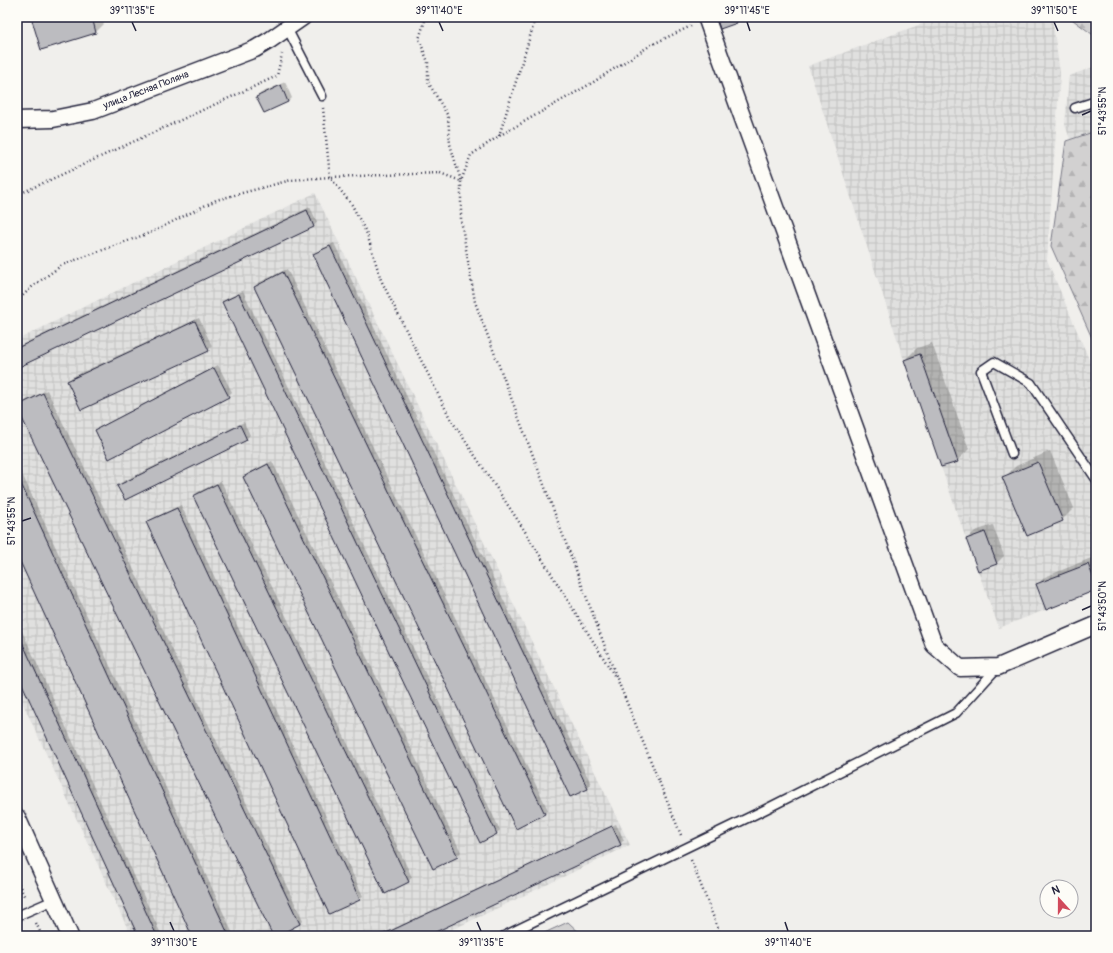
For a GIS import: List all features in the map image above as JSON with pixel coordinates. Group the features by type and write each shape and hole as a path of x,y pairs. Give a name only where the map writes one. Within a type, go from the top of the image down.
{"street":[{"name":"улица Лесная Поляна","path":"17,120 53,119 93,111 255,48 270,40 284,23 303,17"},
{"path":"706,17 934,645 960,668 998,667 1096,625"},
{"path":"17,817 70,936"}],"lane":[{"path":"284,23 322,96"},
{"path":"1075,108 1096,101"},
{"path":"1012,454 980,371 994,362 1031,383 1096,479"},
{"path":"504,936 686,848 956,713 998,667"},
{"path":"17,916 54,900"}],"path":[{"path":"426,17 419,39 428,62 428,82 448,116 450,144 461,181 461,220 475,302 618,681 720,936"},
{"path":"499,136 536,17"},
{"path":"461,181 471,155 499,136 592,83 651,46 706,17"},
{"path":"17,195 277,76 284,23"},
{"path":"322,96 330,177 352,205 367,234 381,280 450,418 521,525 618,681"},
{"path":"17,301 62,265 152,232 216,200 292,180 330,177 440,173 461,181"}],"shaded area":[{"path":"940,17 1052,17 1060,73 1047,260 1096,376 1096,590 999,628 966,539 904,360 808,66"},
{"path":"1096,66 1096,139 1073,147 1065,125 1069,76"},
{"path":"315,193 630,845 439,936 131,936 17,691 17,340"}],"green space":[{"path":"1069,17 1096,17 1096,37"},
{"path":"1096,131 1096,347 1051,246 1066,141"},
{"path":"568,922 583,936 538,936"}],"building":[{"path":"31,17 92,17 96,33 41,50"},
{"path":"716,17 735,17 737,23 720,29"},
{"path":"281,85 288,102 264,113 256,97"},
{"path":"307,210 314,227 17,368 17,348"},
{"path":"330,246 588,789 570,797 313,254"},
{"path":"283,272 545,814 516,829 254,287"},
{"path":"239,294 497,834 480,843 222,302"},
{"path":"195,321 209,351 81,410 67,381"},
{"path":"920,354 958,462 941,467 904,360"},
{"path":"214,368 229,397 109,459 95,430"},
{"path":"43,393 300,924 277,936 273,936 17,408 17,406"},
{"path":"240,425 247,440 125,500 117,486"},
{"path":"1038,462 1063,521 1027,536 1002,477"},
{"path":"268,464 458,857 433,869 243,477"},
{"path":"17,475 229,936 192,936 17,555"},
{"path":"217,484 409,882 385,894 193,496"},
{"path":"177,508 360,900 329,914 146,522"},
{"path":"985,532 997,564 978,571 966,539"},
{"path":"1088,564 1096,584 1096,590 1046,610 1036,584"},
{"path":"17,631 157,936 138,936 17,673"},
{"path":"612,826 621,845 427,936 380,936"}]}
